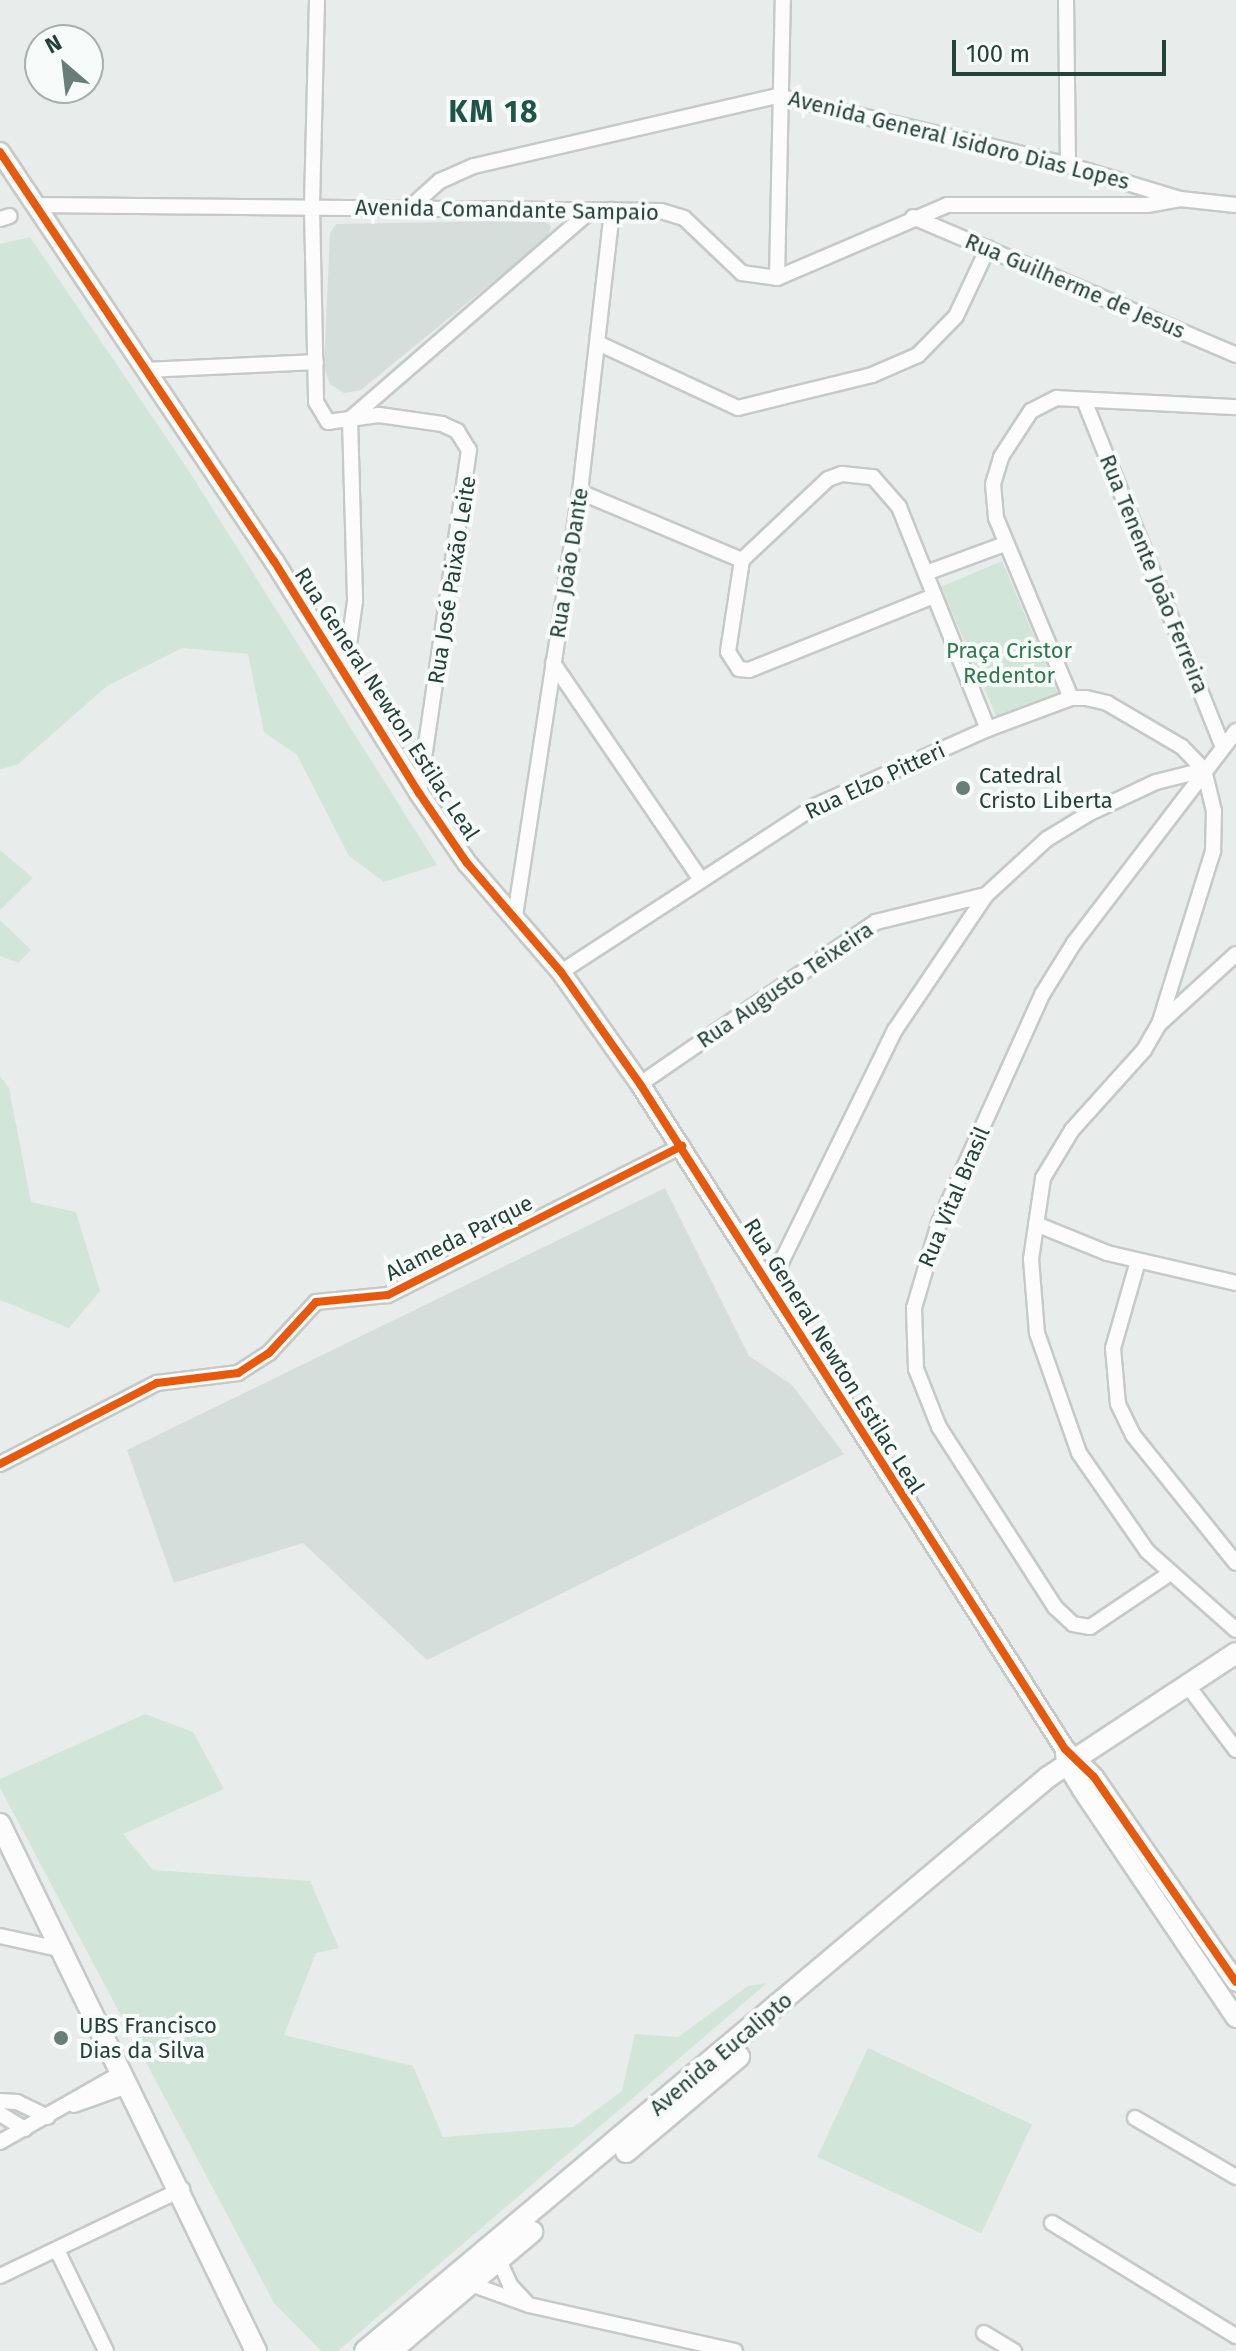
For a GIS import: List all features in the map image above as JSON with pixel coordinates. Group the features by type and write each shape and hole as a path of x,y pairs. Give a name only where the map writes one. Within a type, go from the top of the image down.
{"main road":[{"path":"1073,1762 1236,1653"},
{"name":"Avenida Eucalipto","path":"365,2351 462,2281 499,2260 1073,1762"},
{"name":"Avenida Eucalipto","path":"391,2351 462,2281 1073,1762"},
{"path":"0,1824 182,2189 256,2351"},
{"path":"242,2320 266,2351"}],"street":[{"path":"317,0 312,207 316,362 318,411 328,422 350,419 589,212"},
{"path":"783,0 777,96 777,278 913,217 956,204 1147,205 1180,199"},
{"path":"1066,0 1068,165"},
{"name":"Avenida General Isidoro Dias Lopes","path":"412,206 440,181 474,166 777,96 1068,165 1180,199 1236,205"},
{"name":"Rua General Newton Estilac Leal","path":"0,152 147,370 467,863 561,972 682,1146 1236,2018"},
{"name":"Avenida Comandante Sampaio","path":"35,205 412,206 675,214 742,273 777,278"},
{"name":"Rua João Dante","path":"515,916 580,492 600,344 612,210"},
{"name":"Rua Guilherme de Jesus","path":"913,217 1236,355"},
{"path":"600,344 738,408 797,394 872,375 929,347 956,316 988,248"},
{"path":"147,370 316,362"},
{"path":"1159,1024 1213,851 1214,811 1204,770 1162,733 1107,703 1071,698 1005,544 993,484 1001,457 1031,411 1057,398 1236,407"},
{"name":"Rua Tenente João Ferreira","path":"1084,400 1223,747"},
{"name":"Rua José Paixão Leite","path":"350,419 379,415 442,424 457,431 469,450 419,793"},
{"path":"339,665 349,644 355,601 350,419"},
{"path":"934,596 749,670 739,669 728,652 742,560 812,489 842,474 858,474 885,487 899,507 988,729"},
{"path":"580,492 742,560"},
{"path":"926,573 1005,544"},
{"path":"553,663 701,880"},
{"name":"Rua Elzo Pitteri","path":"561,972 817,805 988,729 1071,698"},
{"path":"769,1287 887,1044 928,974 986,895 1047,839 1090,813 1156,782 1204,770 1236,731"},
{"name":"Rua Vital Brasil","path":"1169,1574 1090,1627 1073,1624 1055,1607 939,1427 916,1369 914,1308 939,1223 1043,993 1074,943 1204,770"},
{"name":"Rua Augusto Teixeira","path":"640,1084 876,922 986,895"},
{"path":"1236,954 1159,1024 1049,1165 1036,1224 1031,1291 1056,1397 1079,1453 1113,1505 1169,1574 1236,1630"},
{"name":"Alameda Parque","path":"0,1464 157,1383 238,1373 269,1353 316,1302 388,1295 682,1146"},
{"path":"1036,1224 1138,1261 1236,1283"},
{"path":"1138,1261 1113,1348 1118,1404 1133,1435 1236,1563"},
{"path":"1188,1686 1236,1750"},
{"name":"Rua General Newton Estilac Leal","path":"1073,1762 1236,1982"},
{"path":"33,1943 53,1928"},
{"path":"0,1936 64,1950"},
{"path":"0,2142 127,2078"},
{"path":"0,2101 17,2102 48,2117"},
{"path":"0,2114 25,2129"},
{"path":"1135,2118 1236,2177"},
{"path":"0,2276 182,2189"},
{"path":"1052,2223 1236,2336"},
{"path":"57,2250 106,2351"},
{"path":"499,2260 510,2285 529,2305"},
{"path":"462,2281 529,2305 735,2351"},
{"path":"984,2333 1014,2351"}],"shaded area":[{"path":"543,220 551,226 548,237 361,390 344,393 330,384 324,368 330,233 336,224"},
{"path":"665,1188 749,1356 792,1385 844,1454 427,1660 303,1543 174,1583 127,1450"}],"green space":[{"path":"30,237 187,468 437,865 384,882 349,856 297,755 264,732 248,654 182,648 107,686 17,765 0,769 0,244"},
{"name":"Praça Cristor Redentor","path":"1002,561 1059,695 998,721 941,587"},
{"path":"0,850 33,878 0,910"},
{"path":"0,920 31,950 18,963 0,956"},
{"path":"0,1076 9,1088 31,1202 76,1212 100,1291 69,1328 0,1300"},
{"path":"145,1714 193,1732 224,1789 123,1834 153,1870 310,1881 339,1948 316,1953 284,2035 413,2066 443,2137 573,2127 622,2091 635,2034 678,2037 748,1986 767,1983 338,2351 321,2351 274,2303 0,1788 0,1779"},
{"path":"868,2048 1032,2124 981,2233 817,2157"}],"cycle path":[{"path":"0,152 274,561 419,793 467,863 561,972 640,1084 1065,1749 1094,1777 1236,1982"},
{"path":"0,1464 157,1383 238,1373 269,1353 316,1302 388,1295 682,1146"}],"place":[{"name":"Catedral Cristo Liberta","path":"963,788"},
{"name":"UBS Francisco Dias da Silva","path":"61,2038"}],"district":[{"name":"KM 18","path":"494,112"}]}
